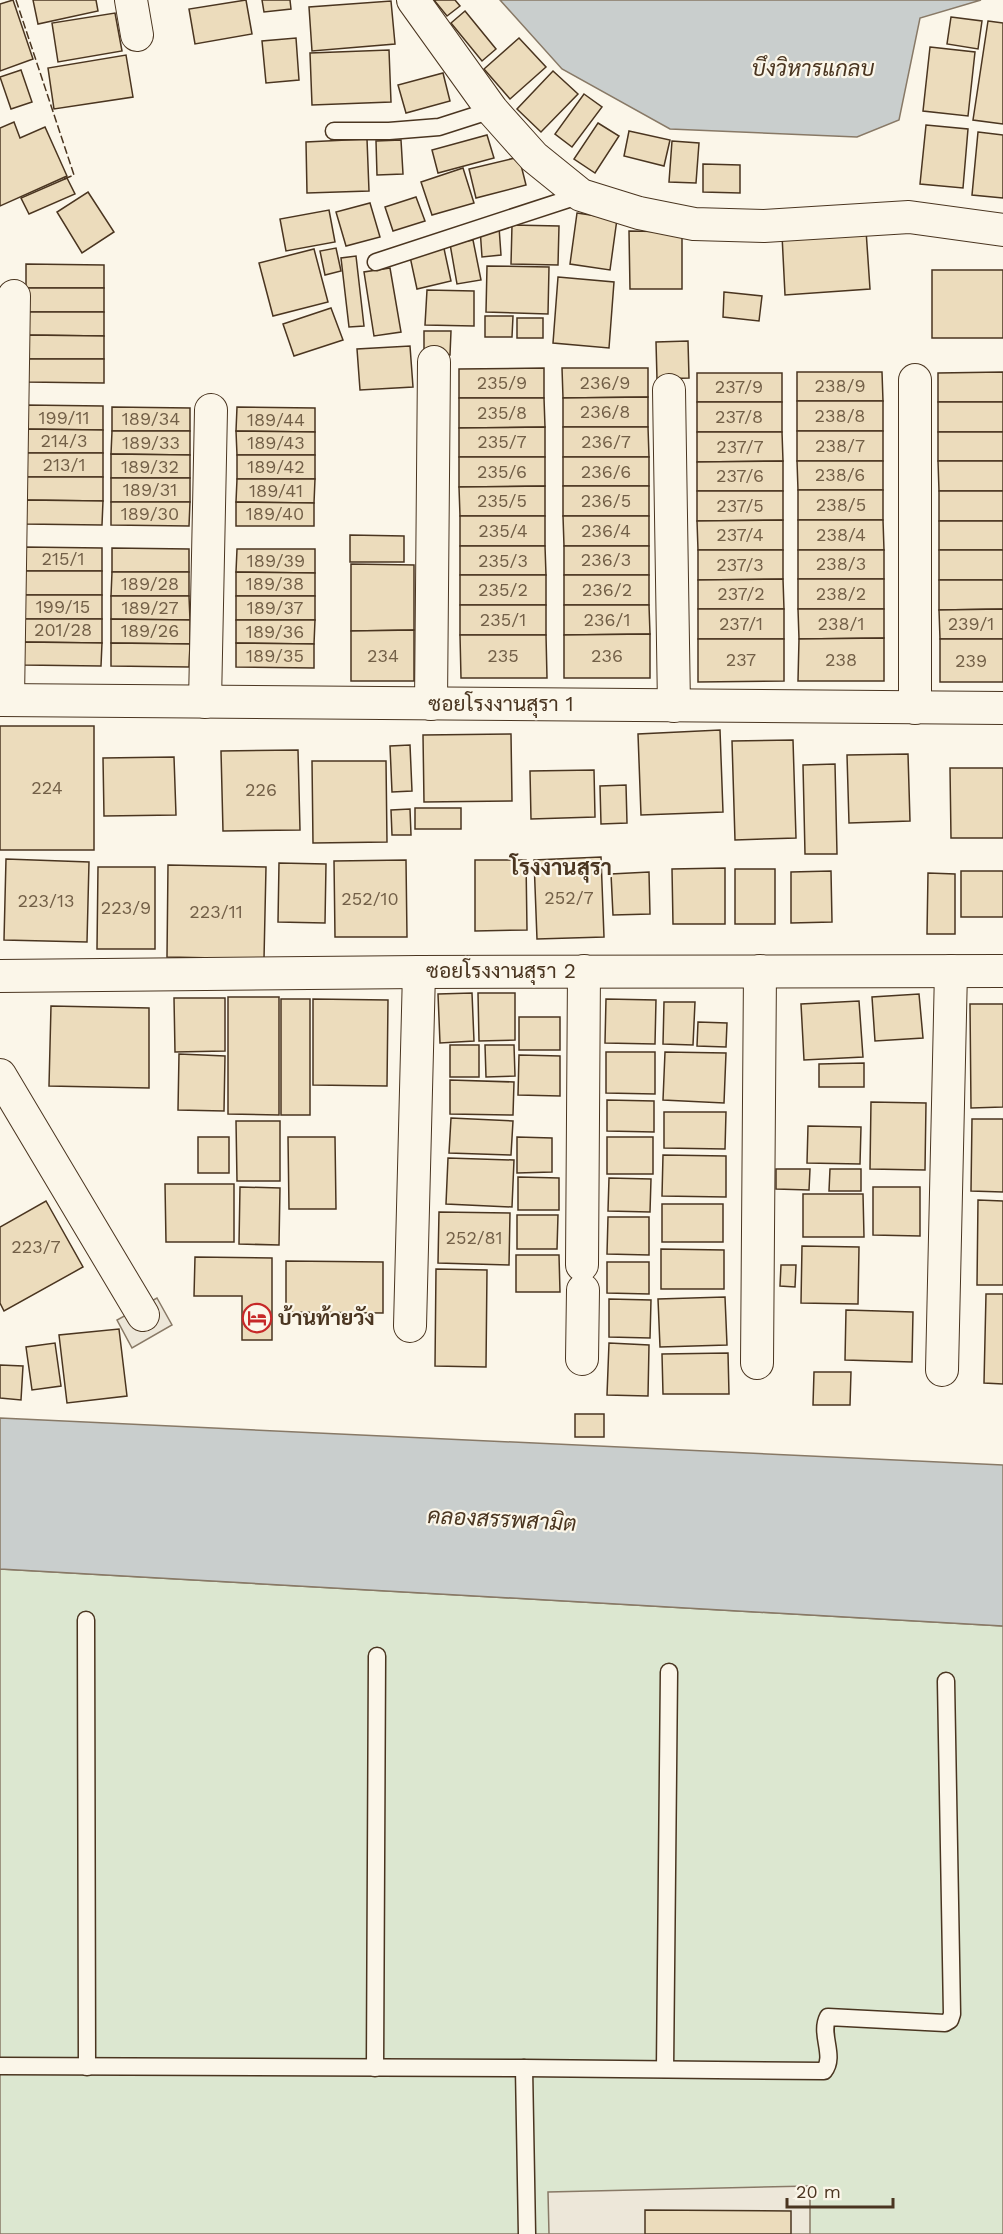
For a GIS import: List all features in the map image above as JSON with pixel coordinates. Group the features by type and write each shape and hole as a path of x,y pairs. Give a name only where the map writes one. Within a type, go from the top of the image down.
{"street":[{"path":"130,0 137,34"},
{"path":"412,0 492,110 534,157 581,195 639,213 694,224 764,226 909,217 1003,230"},
{"path":"4,700 14,296"},
{"path":"431,704 434,362"},
{"path":"915,380 915,708"},
{"path":"669,390 674,705"},
{"path":"205,702 211,410"},
{"name":"ซอยโรงงานสุรา 1","path":"4,700 1003,708"},
{"path":"582,1359 584,971"},
{"name":"ซอยโรงงานสุรา 2","path":"0,976 584,971 1003,971"},
{"path":"757,1363 760,971"},
{"path":"942,1370 951,971"},
{"path":"410,1326 419,972"},
{"path":"0,1075 143,1315"}],"lane":[{"path":"334,131 389,131 439,127 492,110"},
{"path":"376,262 581,195"},
{"path":"86,1620 87,2067"},
{"path":"375,2067 377,1656"},
{"path":"665,2069 669,1672"},
{"path":"0,2067 375,2067 824,2071 829,2064 825,2025 828,2017 945,2023 950,2020 952,2014 946,1681"},
{"path":"524,2068 527,2234"}],"green space":[{"path":"0,1569 1003,1626 1003,2234 0,2234"}],"shaded area":[{"path":"157,1298 172,1325 132,1348 117,1320"},
{"path":"810,2186 810,2234 549,2234 548,2192"}],"water":[{"name":"บึงวิหารแกลบ","path":"500,0 981,0 920,18 899,120 857,137 670,129 562,69"},
{"name":"คลองสรรพสามิต","path":"0,1418 1003,1465 1003,1626 0,1569"}],"building":[{"path":"13,0 33,59 0,71 0,4"},
{"path":"33,0 96,0 98,11 38,24"},
{"path":"246,0 252,34 195,44 189,9"},
{"path":"262,0 290,0 291,9 264,12"},
{"path":"434,0 455,0 460,6 447,16"},
{"path":"391,1 395,44 312,51 309,7"},
{"path":"465,11 496,49 482,61 451,23"},
{"path":"115,13 122,51 58,62 52,23"},
{"path":"951,17 982,21 978,49 947,44"},
{"path":"988,21 1003,23 1003,124 973,120"},
{"path":"296,38 299,80 266,83 262,41"},
{"path":"519,38 546,67 510,99 484,69"},
{"path":"930,47 975,52 968,116 923,111"},
{"path":"389,50 391,102 312,105 310,53"},
{"path":"126,55 133,97 54,109 48,68"},
{"path":"21,70 32,102 11,109 0,77"},
{"path":"553,71 578,94 541,132 517,109"},
{"path":"443,73 450,101 406,113 398,85"},
{"path":"584,94 602,107 572,147 555,134"},
{"path":"14,122 20,138 45,127 67,176 0,206 0,128"},
{"path":"598,123 619,136 595,173 574,159"},
{"path":"926,125 968,129 963,188 920,184"},
{"path":"629,131 670,140 664,166 624,156"},
{"path":"978,132 1003,135 1003,198 972,195"},
{"path":"487,135 494,158 438,173 432,150"},
{"path":"367,139 369,191 307,193 306,142"},
{"path":"401,140 403,174 377,175 376,141"},
{"path":"672,141 699,143 696,183 669,182"},
{"path":"519,157 526,185 476,198 469,169"},
{"path":"703,164 740,165 740,193 703,192"},
{"path":"463,168 474,203 432,215 421,182"},
{"path":"67,178 75,194 29,214 21,198"},
{"path":"88,192 114,232 82,253 57,212"},
{"path":"416,197 425,221 393,231 385,207"},
{"path":"370,203 380,237 346,246 336,212"},
{"path":"329,210 335,242 286,251 280,219"},
{"path":"577,213 617,219 610,270 570,264"},
{"path":"512,225 559,226 558,265 511,264"},
{"path":"499,227 501,255 482,257 480,228"},
{"path":"866,230 870,289 785,295 782,235"},
{"path":"629,231 682,232 682,289 630,289"},
{"path":"473,240 481,280 457,284 450,244"},
{"path":"443,244 451,281 417,289 409,252"},
{"path":"336,248 341,271 325,275 320,251"},
{"path":"314,249 328,302 273,316 259,263"},
{"path":"356,256 364,326 349,327 341,258"},
{"path":"26,264 104,265 104,288 26,288"},
{"path":"487,266 549,267 548,314 486,312"},
{"path":"390,268 401,332 374,336 364,272"},
{"path":"932,270 1003,270 1003,338 932,338"},
{"path":"558,277 614,282 609,348 553,343"},
{"path":"26,288 104,288 104,312 26,312"},
{"path":"427,290 474,291 474,326 425,325"},
{"path":"724,292 762,296 759,321 723,317"},
{"path":"331,308 343,340 294,356 283,324"},
{"path":"26,312 104,312 104,336 26,335"},
{"path":"485,316 513,316 512,337 485,337"},
{"path":"517,318 543,318 543,338 517,338"},
{"path":"424,331 451,331 450,355 424,354"},
{"path":"26,335 104,336 104,359 26,359"},
{"path":"688,341 689,378 657,379 656,342"},
{"path":"410,346 413,387 360,390 357,349"},
{"path":"26,359 104,359 104,383 26,382"},
{"path":"544,368 544,398 459,398 459,369"},
{"path":"562,368 648,368 648,397 563,398"},
{"path":"797,372 882,372 883,401 797,401"},
{"path":"1003,372 1003,402 938,402 938,373"},
{"path":"697,373 782,373 782,402 697,402"},
{"path":"648,397 648,427 563,427 563,398"},
{"path":"459,398 544,398 545,427 459,428"},
{"path":"797,401 883,401 883,431 797,431"},
{"path":"697,402 782,402 782,432 697,432"},
{"path":"938,402 1003,402 1003,432 938,432"},
{"path":"25,405 103,406 103,430 24,429"},
{"path":"112,407 190,408 190,431 112,431"},
{"path":"237,407 315,408 315,432 236,431"},
{"path":"545,427 545,457 459,457 459,428"},
{"path":"563,427 648,427 649,457 563,457"},
{"path":"24,429 103,430 103,453 25,453"},
{"path":"112,431 190,431 190,455 111,454"},
{"path":"236,431 315,432 315,455 237,455"},
{"path":"797,431 883,431 883,461 797,461"},
{"path":"697,432 782,432 783,461 697,462"},
{"path":"938,432 1003,432 1003,461 938,461"},
{"path":"25,453 103,453 103,477 25,477"},
{"path":"111,454 190,455 190,478 111,478"},
{"path":"237,455 315,455 315,479 237,479"},
{"path":"459,457 545,457 545,486 459,487"},
{"path":"563,457 649,457 649,486 563,486"},
{"path":"783,461 783,491 697,491 697,462"},
{"path":"797,461 883,461 883,490 798,490"},
{"path":"938,461 1003,461 1003,491 939,491"},
{"path":"25,477 103,477 103,501 25,500"},
{"path":"111,478 190,478 190,502 111,502"},
{"path":"237,479 315,479 314,503 236,502"},
{"path":"545,486 545,516 460,516 459,487"},
{"path":"563,486 649,486 649,516 563,516"},
{"path":"798,490 883,490 883,520 798,520"},
{"path":"697,491 783,491 783,520 697,521"},
{"path":"939,491 1003,491 1003,521 939,521"},
{"path":"25,500 103,501 102,525 24,524"},
{"path":"111,502 190,502 189,526 111,525"},
{"path":"236,502 314,503 314,526 236,526"},
{"path":"460,516 545,516 545,546 460,546"},
{"path":"563,516 649,516 649,546 564,546"},
{"path":"783,520 783,550 698,550 697,521"},
{"path":"798,520 883,520 884,550 798,550"},
{"path":"939,521 1003,521 1003,550 939,550"},
{"path":"350,535 404,536 404,562 350,562"},
{"path":"460,546 545,546 546,575 460,575"},
{"path":"564,546 649,546 649,575 564,575"},
{"path":"24,547 102,548 102,571 24,571"},
{"path":"112,548 189,549 189,572 112,572"},
{"path":"237,549 315,549 315,573 236,572"},
{"path":"698,550 783,550 783,579 698,580"},
{"path":"798,550 884,550 884,579 798,579"},
{"path":"939,550 1003,550 1003,580 939,580"},
{"path":"351,564 414,565 414,630 351,631"},
{"path":"24,571 102,571 102,595 23,595"},
{"path":"112,572 189,572 189,596 111,596"},
{"path":"236,572 315,573 315,596 236,596"},
{"path":"460,575 546,575 546,605 460,605"},
{"path":"564,575 649,575 649,605 564,605"},
{"path":"783,579 784,609 698,609 698,580"},
{"path":"798,579 884,579 884,609 798,609"},
{"path":"939,580 1003,580 1003,609 939,610"},
{"path":"23,595 102,595 102,619 23,619"},
{"path":"111,596 189,596 190,620 111,619"},
{"path":"236,596 315,596 315,620 236,620"},
{"path":"460,605 546,605 546,635 460,635"},
{"path":"564,605 649,605 650,634 564,635"},
{"path":"698,609 784,609 784,639 698,639"},
{"path":"798,609 884,609 884,638 799,639"},
{"path":"1003,609 1003,639 940,639 939,610"},
{"path":"23,619 102,619 102,643 23,642"},
{"path":"111,619 190,620 190,644 111,643"},
{"path":"236,620 315,620 314,644 236,643"},
{"path":"414,630 414,681 351,681 351,631"},
{"path":"650,634 650,678 564,678 564,635"},
{"path":"460,635 546,635 547,678 461,678"},
{"path":"884,638 884,681 798,681 799,639"},
{"path":"698,639 784,639 784,681 698,682"},
{"path":"940,639 1003,639 1003,682 940,682"},
{"path":"23,642 102,643 101,666 23,665"},
{"path":"111,643 190,644 189,667 111,666"},
{"path":"236,643 314,644 314,668 236,667"},
{"path":"0,726 94,726 94,850 0,850"},
{"path":"720,730 723,812 641,815 638,734"},
{"path":"511,734 512,801 424,802 423,735"},
{"path":"793,740 796,838 735,840 732,741"},
{"path":"410,745 412,791 392,792 390,746"},
{"path":"298,750 300,830 223,831 221,751"},
{"path":"908,754 910,821 849,823 847,755"},
{"path":"174,757 176,815 104,816 103,758"},
{"path":"312,761 386,761 387,842 313,843"},
{"path":"835,764 837,854 805,854 803,765"},
{"path":"950,768 1003,768 1003,838 951,838"},
{"path":"594,770 595,817 531,819 530,771"},
{"path":"626,785 627,823 601,824 600,786"},
{"path":"415,808 461,808 461,829 415,829"},
{"path":"410,809 411,835 392,835 391,810"},
{"path":"601,857 604,937 537,939 534,860"},
{"path":"6,859 89,862 87,942 4,940"},
{"path":"406,860 407,937 335,937 334,861"},
{"path":"475,860 526,860 527,930 475,931"},
{"path":"279,863 326,864 325,923 278,922"},
{"path":"168,865 266,867 264,959 167,957"},
{"path":"98,867 155,867 155,949 97,949"},
{"path":"725,868 725,924 673,924 672,869"},
{"path":"735,869 775,869 775,924 735,924"},
{"path":"831,871 832,922 791,923 791,872"},
{"path":"961,871 1003,871 1003,917 961,917"},
{"path":"649,872 650,914 613,915 611,874"},
{"path":"928,873 955,874 955,934 927,934"},
{"path":"472,993 474,1041 440,1043 438,994"},
{"path":"478,993 515,993 515,1040 479,1041"},
{"path":"919,994 923,1038 875,1041 872,997"},
{"path":"228,997 279,997 279,1115 228,1114"},
{"path":"174,998 225,998 225,1051 175,1052"},
{"path":"281,999 310,999 310,1115 281,1115"},
{"path":"313,999 388,1000 387,1086 313,1085"},
{"path":"606,999 656,1000 655,1044 605,1043"},
{"path":"859,1001 863,1057 804,1060 801,1004"},
{"path":"664,1002 695,1002 693,1045 663,1044"},
{"path":"970,1004 1003,1004 1003,1107 971,1108"},
{"path":"51,1006 149,1008 149,1088 49,1086"},
{"path":"519,1017 560,1017 560,1050 519,1050"},
{"path":"698,1022 727,1023 726,1047 697,1046"},
{"path":"450,1045 479,1045 479,1077 450,1077"},
{"path":"485,1045 514,1045 515,1076 486,1077"},
{"path":"606,1052 655,1052 655,1094 606,1093"},
{"path":"665,1052 726,1053 724,1103 663,1100"},
{"path":"179,1054 225,1056 224,1111 178,1110"},
{"path":"519,1055 560,1056 560,1096 518,1095"},
{"path":"864,1063 864,1087 819,1087 819,1064"},
{"path":"450,1080 514,1082 513,1115 450,1114"},
{"path":"607,1100 654,1101 654,1132 607,1131"},
{"path":"871,1102 926,1103 925,1170 870,1169"},
{"path":"664,1112 726,1112 725,1149 664,1148"},
{"path":"451,1118 513,1121 511,1155 449,1153"},
{"path":"972,1119 1003,1119 1003,1192 971,1191"},
{"path":"236,1121 280,1121 280,1181 237,1181"},
{"path":"808,1126 861,1127 860,1164 807,1163"},
{"path":"198,1137 229,1137 229,1173 198,1173"},
{"path":"288,1137 335,1137 336,1209 289,1209"},
{"path":"517,1137 552,1138 552,1172 517,1173"},
{"path":"607,1137 653,1137 653,1174 607,1174"},
{"path":"663,1155 726,1156 726,1197 662,1196"},
{"path":"448,1158 514,1160 512,1207 446,1204"},
{"path":"776,1169 810,1169 809,1190 776,1189"},
{"path":"830,1169 861,1169 861,1191 829,1191"},
{"path":"518,1177 559,1178 559,1210 518,1210"},
{"path":"609,1178 651,1179 650,1212 608,1211"},
{"path":"165,1184 234,1184 234,1242 166,1242"},
{"path":"240,1187 280,1188 279,1245 239,1244"},
{"path":"873,1187 920,1187 920,1236 873,1235"},
{"path":"803,1194 863,1194 864,1237 803,1237"},
{"path":"978,1200 1003,1201 1003,1285 977,1285"},
{"path":"46,1201 83,1267 4,1311 0,1303 0,1227"},
{"path":"662,1204 723,1204 723,1242 662,1242"},
{"path":"439,1212 510,1213 509,1265 438,1263"},
{"path":"517,1215 558,1215 557,1249 517,1249"},
{"path":"608,1217 649,1217 649,1255 607,1254"},
{"path":"802,1246 859,1247 858,1304 801,1303"},
{"path":"661,1249 724,1250 724,1289 661,1289"},
{"path":"516,1255 559,1255 560,1292 516,1292"},
{"name":"บ้านท้ายวัง","path":"195,1257 272,1258 272,1340 242,1340 242,1296 194,1296"},
{"path":"286,1261 383,1262 383,1313 286,1312"},
{"path":"607,1262 649,1262 649,1294 607,1293"},
{"path":"781,1265 796,1265 795,1287 780,1286"},
{"path":"436,1269 487,1270 486,1367 435,1366"},
{"path":"986,1294 1003,1294 1003,1384 984,1383"},
{"path":"725,1297 727,1345 660,1347 658,1299"},
{"path":"609,1299 651,1300 650,1338 609,1337"},
{"path":"846,1310 913,1312 912,1362 845,1360"},
{"path":"119,1329 127,1396 67,1403 59,1335"},
{"path":"55,1343 61,1386 32,1390 26,1347"},
{"path":"609,1343 649,1345 648,1396 607,1395"},
{"path":"728,1353 729,1394 663,1394 662,1354"},
{"path":"0,1365 23,1366 21,1400 0,1398"},
{"path":"814,1372 851,1372 850,1405 813,1405"},
{"path":"575,1414 604,1414 604,1437 575,1437"},
{"path":"645,2210 791,2211 791,2234 645,2234"}],"fence":[{"path":"16,0 74,175 64,179"}],"place":[{"name":"บ้านท้ายวัง","path":"257,1318"}],"district":[{"name":"โรงงานสุรา","path":"561,867"}]}
